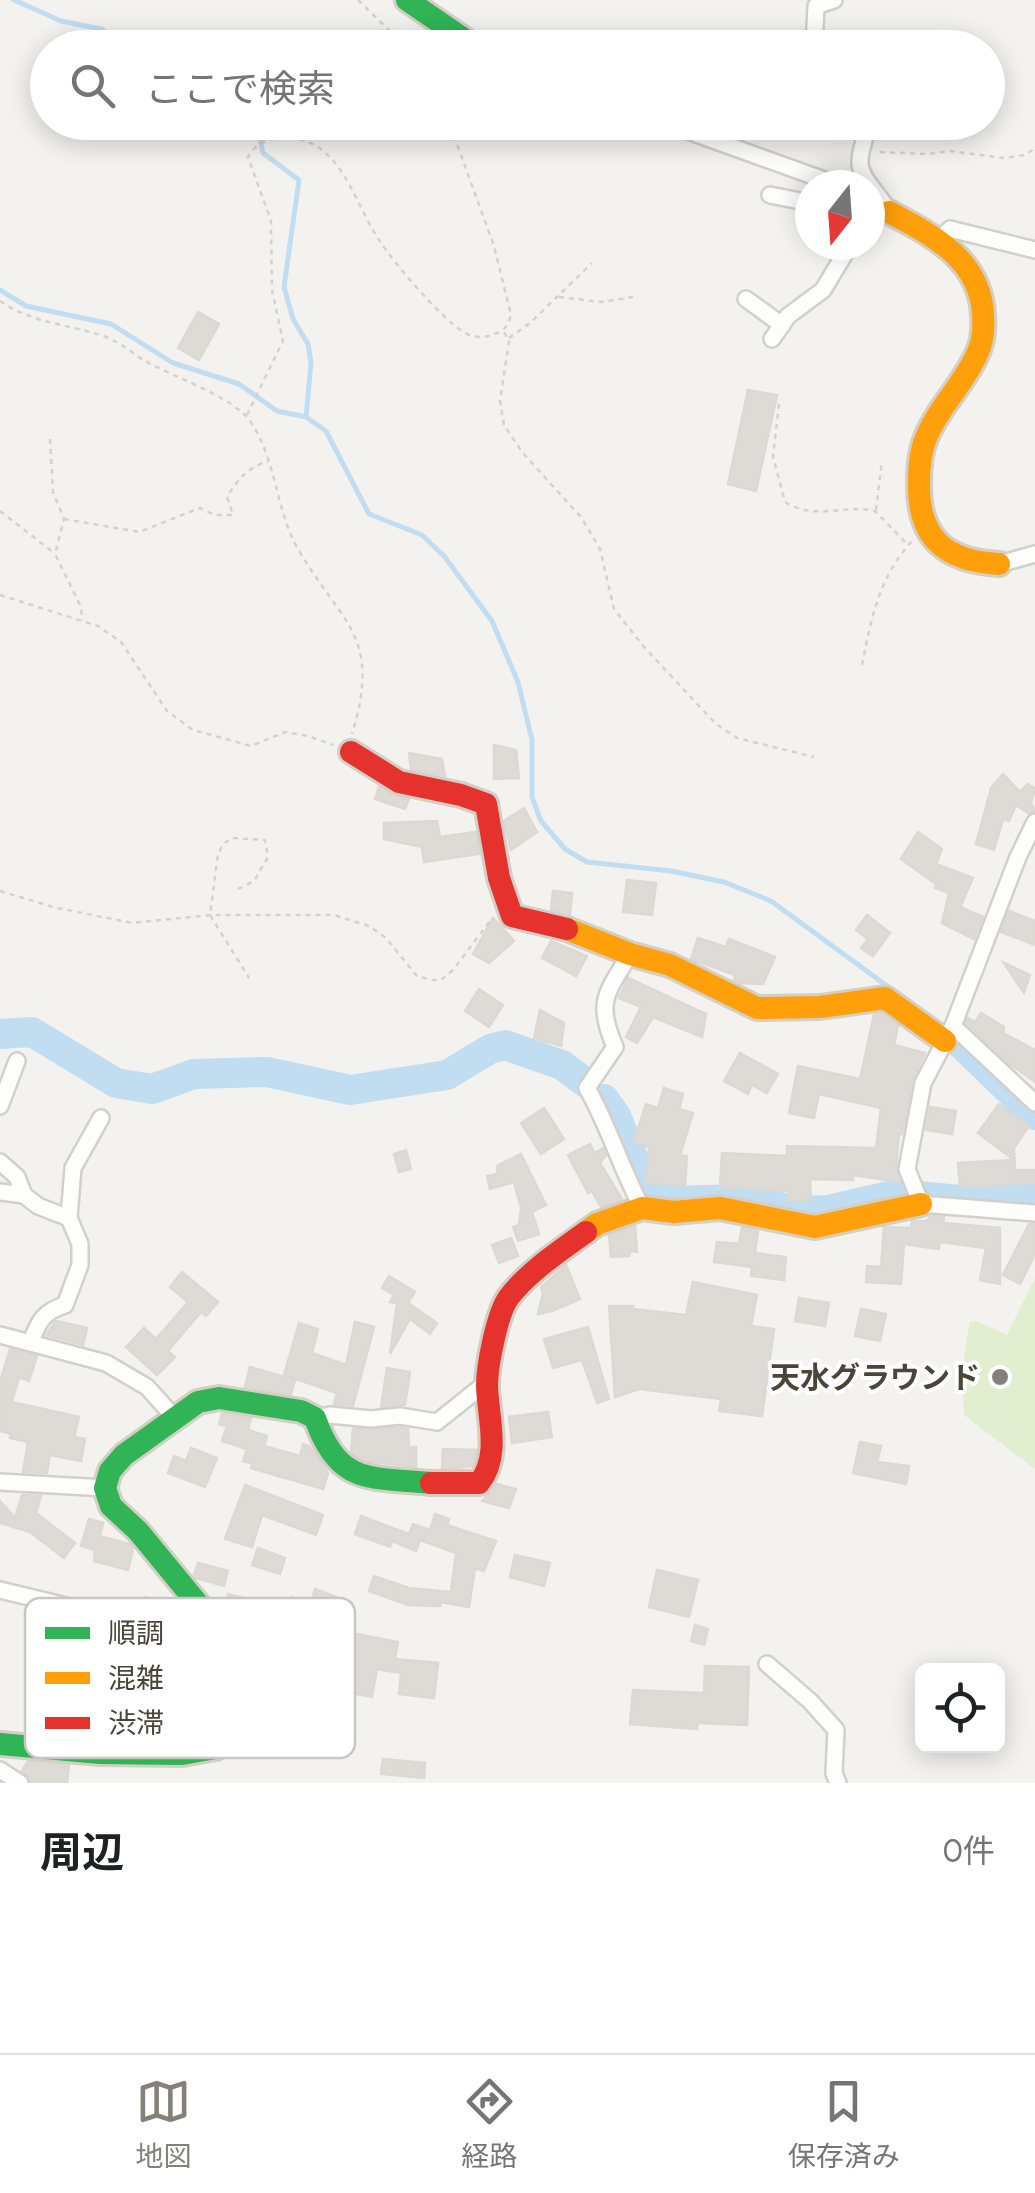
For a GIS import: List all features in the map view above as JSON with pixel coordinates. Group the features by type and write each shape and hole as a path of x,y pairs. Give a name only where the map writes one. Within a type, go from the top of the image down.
{"street":[{"path":"406,0 450,30"},
{"path":"815,30 816,6 834,0"},
{"path":"713,140 796,170"},
{"path":"862,170 860,162 867,140"},
{"path":"770,194 795,200"},
{"path":"885,209 940,239 960,256 976,279 983,302 984,334 978,352 928,432 922,449 916,538 968,562 1000,564 1035,554"},
{"path":"940,239 950,229 963,230 1035,250"},
{"path":"746,299 777,332 800,305 823,290 841,260"},
{"path":"352,752 399,782 486,804 512,916 566,928 630,954 670,965 757,1008 820,1008 885,998 949,1034 1035,1103"},
{"path":"918,1197 908,1169 923,1083 949,1034 1035,822"},
{"path":"630,954 602,1000 614,1047 587,1088 606,1122 621,1168 642,1208"},
{"path":"0,1106 17,1061"},
{"path":"31,1342 38,1322 51,1309 65,1304 80,1265 80,1244 69,1218 73,1168 101,1118"},
{"path":"0,1162 17,1177 24,1195 38,1206 69,1218"},
{"path":"0,1192 24,1195"},
{"path":"314,1418 341,1466 362,1476 436,1484 479,1482 487,1474 492,1451 487,1382 508,1298 544,1264 597,1224 642,1208 674,1212 720,1208 815,1226 918,1197 1035,1213"},
{"path":"0,1335 106,1363 146,1387 174,1417"},
{"path":"194,1598 138,1531 110,1506 106,1488 110,1471 124,1455 174,1417 198,1402 219,1398 301,1411 314,1418 400,1416 438,1422 487,1382"},
{"path":"0,1482 106,1488"},
{"path":"0,1590 33,1598"},
{"path":"767,1664 836,1730 834,1773 838,1783"},
{"path":"0,1744 25,1746"},
{"path":"0,1770 20,1783"}],"path":[{"path":"358,0 389,30"},
{"path":"246,416 283,341 274,310 271,221 248,157 254,146 266,140"},
{"path":"307,140 323,150 346,177 379,240 448,321 466,334 482,338 504,331 511,316 494,246 455,140"},
{"path":"864,149 927,154 950,150 1004,158 1025,155 1035,148"},
{"path":"508,338 530,323 592,263"},
{"path":"558,296 601,302 634,298"},
{"path":"0,300 36,320 104,336 246,416 270,460 297,546 358,640 364,684 350,741 352,752"},
{"path":"504,331 508,338 500,401 504,425 522,452 580,517 600,550 614,609 644,648 716,724 737,738 814,757"},
{"path":"778,404 773,458 785,502 809,512 830,513 849,508 876,511 916,538 884,578 870,621 862,666"},
{"path":"50,439 52,492 64,519 55,554"},
{"path":"64,519 140,532 200,508 216,515 233,516 227,497 234,486 245,472 270,460"},
{"path":"876,511 882,460"},
{"path":"0,511 55,554 84,622"},
{"path":"0,596 98,626 121,642 167,712 193,730 251,746 285,732 352,752"},
{"path":"238,889 254,881 268,857 265,840 232,838 223,844 218,854 210,915 249,978"},
{"path":"0,891 132,924 210,915 334,915 369,926 386,938 416,975 430,980 441,980 453,970 487,923 507,907"}],"green space":[{"name":"天水グラウンド","path":"1035,1278 1035,1469 964,1415 963,1392 970,1322 1007,1335"}],"building":[{"path":"198,312 219,324 199,360 178,348"},
{"path":"748,390 777,395 756,491 728,484"},
{"path":"494,745 516,750 519,778 494,779"},
{"path":"409,753 442,759 445,776 411,769"},
{"path":"1003,774 1020,792 1028,784 1035,789 1031,803 1035,811 1028,813 1016,805 1009,821 1003,819 994,850 976,844 991,788"},
{"path":"379,787 409,799 405,809 375,799"},
{"path":"524,808 537,832 511,850 504,821"},
{"path":"437,821 440,837 476,832 479,854 424,862 422,847 384,839 384,823"},
{"path":"918,832 942,849 936,864 973,878 960,907 983,917 974,939 942,923 949,893 935,888 936,884 901,859"},
{"path":"627,880 656,883 652,915 623,912"},
{"path":"553,891 572,893 570,914 551,910"},
{"path":"1009,911 1035,921 1035,945 1001,932"},
{"path":"867,915 890,933 873,956 861,948 868,939 856,930"},
{"path":"493,918 514,941 489,963 473,954"},
{"path":"698,938 726,947 729,939 775,957 763,984 741,983 734,980 735,975 691,959"},
{"path":"551,941 587,956 576,976 542,958"},
{"path":"1004,963 1030,975 1024,993"},
{"path":"628,978 706,1014 702,1037 653,1017 637,1043 626,1037 641,1007 619,998"},
{"path":"479,989 503,1005 489,1027 465,1011"},
{"path":"540,1010 564,1023 561,1046 534,1038"},
{"path":"981,1013 1004,1027 1003,1033 1035,1050 1035,1082 966,1023 968,1018 975,1022"},
{"path":"881,1014 898,1026 894,1045 925,1053 912,1080 899,1134 899,1182 853,1175 853,1180 810,1179 811,1200 788,1201 788,1191 720,1187 722,1153 787,1156 787,1146 876,1148 881,1108 819,1094 814,1118 789,1113 798,1066 860,1079 874,1015"},
{"path":"740,1053 778,1074 767,1093 752,1085 748,1094 724,1081"},
{"path":"664,1088 683,1094 679,1109 693,1113 680,1155 687,1156 685,1186 646,1183 649,1147 634,1142 646,1104 658,1108"},
{"path":"999,1104 1029,1126 1014,1148 1015,1170 1035,1170 1035,1183 960,1187 958,1163 1014,1160 978,1133"},
{"path":"930,1107 956,1111 952,1134 926,1130"},
{"path":"544,1108 564,1139 541,1154 521,1123"},
{"path":"590,1144 595,1153 603,1148 606,1155 600,1163 622,1199 601,1207 592,1191 588,1193 568,1155"},
{"path":"406,1150 411,1169 399,1172 394,1154"},
{"path":"521,1154 546,1205 532,1212 539,1234 518,1241 513,1227 519,1225 521,1208 514,1182 490,1189 487,1176 497,1174 497,1166"},
{"path":"930,1216 944,1217 943,1223 1000,1228 1000,1284 980,1280 986,1248 940,1242 939,1249 904,1244 901,1284 866,1282 867,1266 881,1267 884,1227 911,1228 912,1221 927,1221"},
{"path":"1029,1224 1035,1224 1035,1254 1020,1284 1003,1275"},
{"path":"635,1226 637,1252 611,1257 609,1236"},
{"path":"742,1228 758,1231 755,1253 786,1257 784,1280 751,1276 752,1267 714,1262 717,1242 739,1244"},
{"path":"511,1238 518,1256 499,1263 492,1245"},
{"path":"566,1265 580,1299 538,1314 541,1287"},
{"path":"182,1272 218,1302 206,1316 201,1312 168,1351 175,1357 157,1375 126,1347 144,1328 156,1339 188,1302 170,1287"},
{"path":"389,1276 415,1292 408,1303 437,1323 430,1334 410,1319 390,1354 397,1303 390,1302 394,1295 382,1288"},
{"path":"693,1282 757,1295 751,1326 774,1329 762,1416 719,1411 721,1399 639,1389 615,1397 609,1306 686,1315"},
{"path":"799,1298 829,1303 825,1326 795,1321"},
{"path":"861,1309 886,1314 880,1341 855,1336"},
{"path":"56,1321 87,1328 83,1345 46,1335"},
{"path":"355,1322 374,1327 353,1406 334,1404 337,1393 284,1375 299,1323 318,1329 312,1353 346,1365"},
{"path":"588,1327 609,1399 597,1403 582,1360 553,1368 544,1339"},
{"path":"10,1349 37,1356 29,1381 19,1377 12,1402 79,1417 74,1437 85,1439 81,1461 50,1455 47,1473 23,1472 28,1442 0,1431 0,1382"},
{"path":"250,1367 295,1380 291,1394 245,1387"},
{"path":"387,1368 410,1372 405,1405 381,1407"},
{"path":"548,1412 552,1437 512,1443 509,1417"},
{"path":"222,1414 251,1418 248,1430 267,1436 264,1446 300,1456 303,1444 309,1446 328,1473 323,1489 251,1468 253,1464 243,1461 247,1449 222,1441 227,1426 219,1424"},
{"path":"353,1429 408,1429 409,1447 416,1447 416,1467 366,1461 351,1454"},
{"path":"860,1442 881,1446 877,1462 909,1466 906,1484 853,1473"},
{"path":"191,1448 217,1458 205,1487 168,1473 174,1456 186,1461"},
{"path":"443,1449 477,1450 473,1466 442,1469"},
{"path":"497,1484 516,1489 509,1508 482,1501"},
{"path":"245,1485 323,1515 316,1535 262,1515 252,1547 225,1539"},
{"path":"22,1495 41,1496 36,1513 75,1543 64,1558 30,1532 0,1523 0,1501 15,1518"},
{"path":"435,1514 449,1519 447,1525 496,1541 484,1571 475,1568 469,1607 440,1602 440,1606 408,1605 369,1591 374,1576 409,1588 451,1592 456,1553 420,1540 416,1551 392,1541 390,1547 355,1534 361,1516 409,1534 413,1524 430,1530"},
{"path":"89,1519 103,1523 100,1536 129,1544 133,1549 128,1570 94,1561 95,1550 81,1546"},
{"path":"258,1548 285,1558 280,1574 252,1565"},
{"path":"515,1555 550,1563 544,1586 510,1577"},
{"path":"198,1563 228,1571 224,1586 196,1578"},
{"path":"657,1570 698,1580 689,1617 649,1607"},
{"path":"315,1589 339,1598 313,1598"},
{"path":"695,1625 708,1629 704,1645 691,1641"},
{"path":"355,1634 398,1642 395,1659 438,1663 434,1698 399,1694 401,1673 377,1669 372,1697 355,1694"},
{"path":"705,1666 749,1667 747,1725 697,1723 697,1729 630,1724 633,1690 704,1693"},
{"path":"383,1759 425,1763 424,1778 381,1774"},
{"path":"28,1761 69,1765 67,1783 31,1783 22,1771"}],"waterway":[{"path":"14,0 61,21 103,30"},
{"path":"260,140 263,153 299,180 284,287 293,319 308,344 311,363 306,417"},
{"path":"0,290 26,306 111,324 173,363 239,384 277,411 306,417 326,431 369,514 422,535 444,556 492,621 518,682 532,740 532,797 541,821 565,849 587,862 671,871 724,882 771,901 894,991"},
{"path":"0,1034 32,1032 116,1083 152,1089 194,1074 267,1072 350,1090 447,1075 490,1049 505,1045 562,1065 586,1083"},
{"path":"956,1039 1035,1115"},
{"path":"604,1099 616,1116 642,1180 653,1195 669,1201 742,1199 799,1211 827,1210 897,1194 959,1200 1035,1197"}],"traffic: fast":[{"path":"407,0 451,30"},
{"path":"193,1598 138,1531 111,1506 105,1488 110,1471 124,1455 198,1402 219,1398 301,1411 315,1418 324,1440 345,1466 373,1477 431,1483"},
{"path":"0,1744 25,1746"}],"traffic: slow":[{"path":"889,212 951,251 973,278 980,295 981,343 973,363 926,438 920,466 920,502 930,532 950,552 999,564"},
{"path":"567,929 670,965 757,1008 820,1007 885,998 945,1041"},
{"path":"586,1232 597,1224 642,1208 674,1212 720,1208 815,1227 921,1204"}],"traffic: jam":[{"path":"351,752 399,782 486,804 499,878 512,916 567,929"},
{"path":"431,1483 479,1483 486,1472 492,1436 487,1377 500,1315 509,1297 535,1270 586,1232"}],"place":[{"name":"天水グラウンド","path":"1000,1377"}]}
